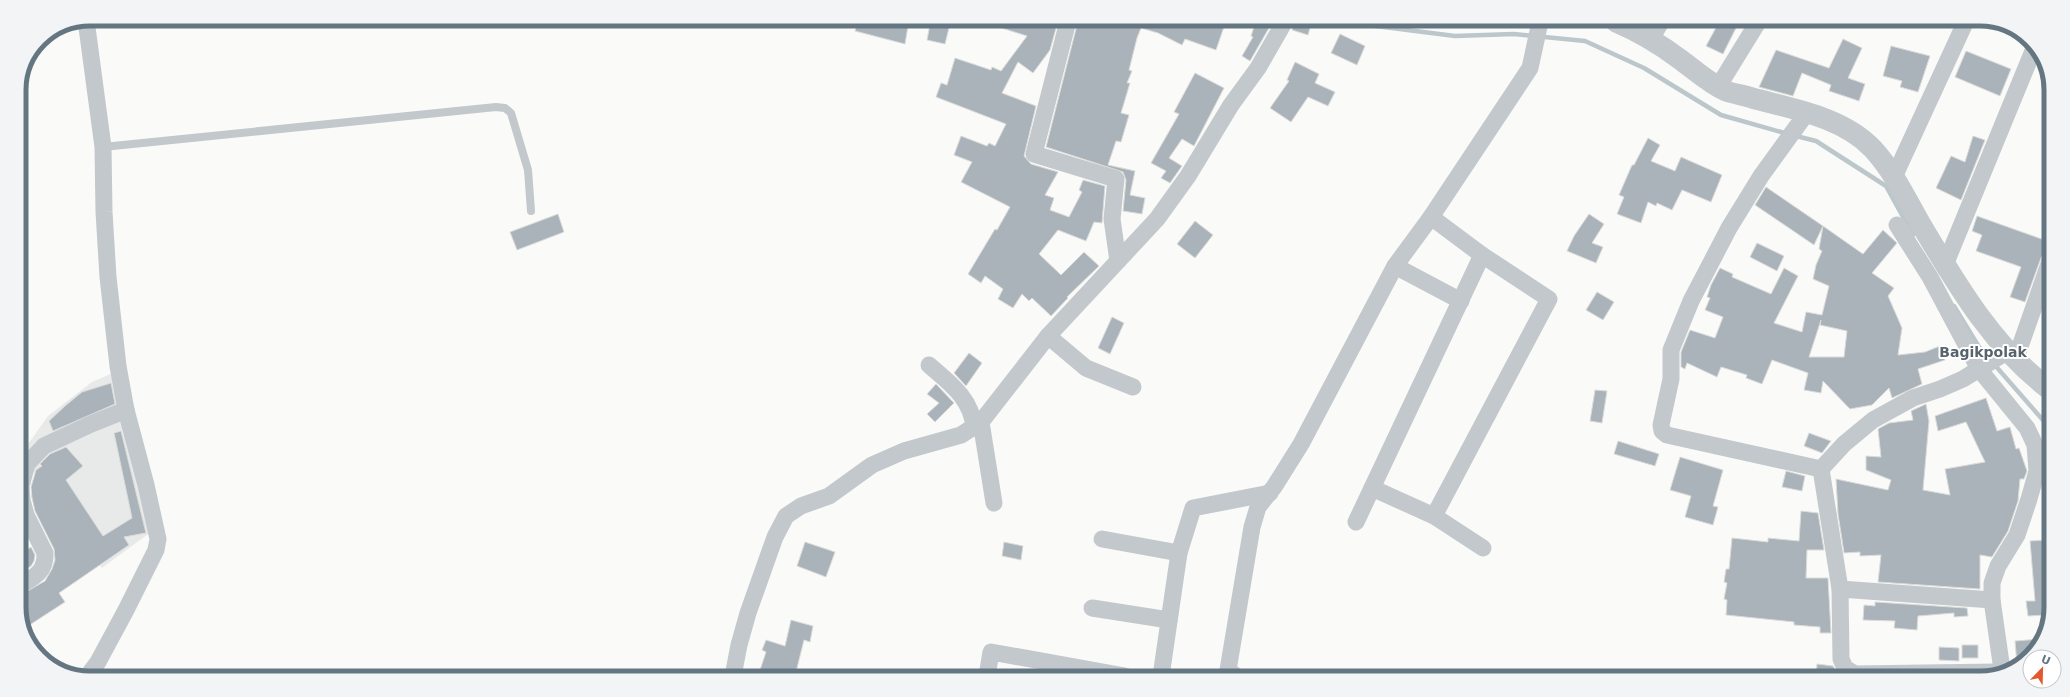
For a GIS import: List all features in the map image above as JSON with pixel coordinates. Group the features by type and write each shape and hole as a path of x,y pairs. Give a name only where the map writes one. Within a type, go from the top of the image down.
{"street":[{"path":"87,26 103,147 104,212 108,277 115,343 126,410 146,484 157,534 157,546 126,610 98,662 91,671"},
{"path":"1067,26 1034,154 1116,179 1112,219 1118,260"},
{"path":"734,671 739,645 748,614 775,537 786,516 801,506 829,496 872,465 904,451 961,435 978,425 1048,336 1157,219 1188,176 1231,105 1258,68 1282,26"},
{"path":"1229,671 1228,670 1252,527 1258,507 1270,493 1301,444 1326,400 1395,266 1431,217 1530,68 1539,26"},
{"path":"1626,26 1635,30 1656,31 1683,61 1698,74 1727,92 1804,119 1822,118 1856,135 1872,148 1894,177 1945,265 2007,356 2044,385"},
{"path":"1718,87 1756,26"},
{"path":"1894,177 1964,26"},
{"path":"1945,265 2032,53"},
{"path":"1804,119 1761,176 1729,228 1691,301 1671,350 1671,380 1661,425 1662,431 1667,435 1821,469"},
{"path":"1431,217 1482,255 1549,299 1434,516"},
{"path":"1897,225 1930,277 1981,367 2027,428 2035,445 2037,471 2029,499 2017,535 1995,574 1992,583 1992,600 2002,667"},
{"path":"1356,522 1482,255"},
{"path":"1395,266 1461,301"},
{"path":"1821,469 1853,436 1873,420 1913,398 1963,379 1981,367 2007,356 2044,273"},
{"path":"1048,336 1086,368 1133,387"},
{"path":"929,365 958,390 978,425 994,503"},
{"path":"26,470 28,464 44,446 126,410"},
{"path":"1821,469 1840,589 1841,659 1845,668 1849,671"},
{"path":"1372,488 1434,516 1483,548"},
{"path":"1162,671 1179,553 1193,508 1270,493"},
{"path":"26,515 44,553 45,560 44,568 26,582"},
{"path":"1102,539 1179,553"},
{"path":"1840,589 1992,600"},
{"path":"1092,608 1169,620"},
{"path":"988,671 991,652 1097,671"}],"lane":[{"path":"103,147 496,107 505,108 512,113 528,170 531,211"}],"shaded area":[{"path":"120,370 155,529 102,568 26,461 26,447 48,416 92,382"}],"building":[{"path":"856,26 908,26 905,44 855,31"},
{"path":"930,26 949,28 945,44 927,40"},
{"path":"995,26 1057,26 1050,50 1033,73 1018,62 1002,93 1036,106 1024,156 1031,164 1058,172 1045,195 1054,198 1050,210 1069,217 1082,192 1079,190 1083,180 1105,186 1102,223 1094,222 1086,241 1058,230 1039,254 1061,275 1084,252 1099,266 1067,297 1068,298 1051,316 1032,298 1029,301 1022,294 1013,308 998,299 1003,289 985,276 981,283 968,274 995,229 997,230 1010,207 961,182 972,162 954,155 961,136 987,146 989,143 995,146 1006,124 936,97 941,83 947,85 955,58 991,70 992,67 1001,71 1027,36"},
{"path":"1077,26 1224,26 1216,50 1185,39 1182,45 1158,33 1141,28 1129,70 1132,71 1127,83 1130,83 1121,113 1129,115 1121,142 1116,141 1108,165 1135,171 1130,195 1145,198 1142,214 1123,211 1126,180 1123,172 1046,147"},
{"path":"1254,26 1270,26 1250,61 1242,56 1253,37 1251,36"},
{"path":"1293,26 1311,26 1308,35 1292,30"},
{"path":"1717,26 1737,26 1723,54 1706,46"},
{"path":"1340,34 1365,46 1357,65 1331,53"},
{"path":"1843,39 1862,48 1848,78 1865,84 1859,101 1829,91 1831,85 1802,73 1793,96 1759,87 1776,50 1829,68"},
{"path":"1891,46 1930,56 1918,92 1900,87 1902,81 1883,76"},
{"path":"1966,51 2011,69 2000,96 1955,77"},
{"path":"1295,62 1319,74 1315,83 1335,92 1328,106 1308,97 1291,122 1270,108 1289,81 1287,80"},
{"path":"1195,73 1224,88 1194,146 1182,139 1169,158 1182,166 1170,183 1161,178 1166,171 1151,163 1179,114 1174,112"},
{"path":"1973,136 1985,140 1961,200 1936,188 1951,156 1965,162"},
{"path":"1648,138 1660,145 1651,161 1675,171 1681,157 1722,175 1711,202 1682,190 1672,210 1657,203 1656,206 1648,202 1641,223 1617,214 1624,197 1619,195 1632,165 1634,165"},
{"path":"1766,187 1823,226 1814,245 1755,205"},
{"path":"558,214 564,232 517,250 510,232"},
{"path":"1589,214 1604,224 1592,243 1603,247 1596,263 1567,251 1574,236"},
{"path":"1977,216 2044,240 2044,253 2025,302 2010,297 2021,267 1976,251 1982,235 1972,231"},
{"path":"1195,221 1213,235 1195,258 1177,244"},
{"path":"1823,226 1863,254 1883,230 1897,243 1872,273 1894,288 1888,296 1902,328 1898,355 1925,352 1940,346 1945,360 1918,369 1922,384 1892,398 1889,388 1872,405 1850,409 1823,381 1821,393 1804,390 1808,373 1772,360 1762,384 1746,378 1747,375 1721,367 1717,377 1687,363 1685,369 1681,367 1681,352 1690,330 1715,338 1723,317 1705,310 1710,298 1707,297 1711,285 1720,268 1733,274 1732,277 1771,294 1784,268 1798,276 1774,323 1802,332 1806,312 1822,315 1829,286 1813,279 1816,265 1822,251 1819,249","holes":["1821,320 1820,325 1847,331 1844,357 1809,357"]},
{"path":"1757,243 1784,256 1777,271 1750,257"},
{"path":"1597,292 1614,302 1603,320 1586,310"},
{"path":"1112,317 1124,323 1110,354 1098,348"},
{"path":"969,353 982,363 966,386 954,373"},
{"path":"111,383 115,404 53,431 49,421 65,406 82,392"},
{"path":"936,384 954,403 935,422 927,414 939,403 927,394"},
{"path":"1595,390 1607,391 1602,423 1590,421"},
{"path":"1986,398 1997,431 2010,427 2016,449 2019,448 2027,471 2024,479 2020,479 2018,501 2008,531 1992,557 1980,555 1980,589 1878,582 1881,555 1860,556 1860,552 1844,553 1838,514 1836,479 1888,490 1891,480 1866,470 1866,456 1881,457 1878,429 1889,423 1913,420 1911,411 1926,404 1929,421 1923,490 1950,495 1945,469 1985,462 1966,422 1938,431 1935,416"},
{"path":"121,431 146,533 124,537 129,545 59,593 65,602 29,625 26,611 26,592 45,581 55,560 54,549 35,511 32,498 31,487 36,470 42,466 40,464 50,454 66,447 83,466 66,480 103,536 132,518 114,433"},
{"path":"1809,433 1831,441 1822,453 1804,446"},
{"path":"1618,441 1659,454 1655,466 1614,454"},
{"path":"1680,457 1723,470 1713,506 1718,507 1713,525 1685,517 1691,496 1670,490"},
{"path":"1786,471 1805,476 1802,491 1782,487"},
{"path":"1801,511 1818,513 1824,550 1807,550 1806,578 1828,578 1831,633 1820,633 1820,627 1794,625 1794,622 1726,615 1727,600 1724,599 1727,583 1724,582 1726,569 1729,569 1732,538 1768,542 1768,538 1799,541"},
{"path":"2044,540 2043,615 2028,616 2026,601 2035,601 2030,541"},
{"path":"805,542 835,552 826,577 797,566"},
{"path":"1004,542 1023,546 1021,560 1002,556"},
{"path":"31,547 35,555 31,566 26,569 26,550"},
{"path":"1875,602 1967,608 1968,616 1954,617 1954,613 1918,616 1917,630 1894,628 1895,621 1863,620 1864,605 1875,606"},
{"path":"791,620 813,626 810,642 804,640 796,671 760,671 766,652 762,650 766,640 785,646"},
{"path":"2035,639 2028,649 2022,649 2022,655 2017,659 2015,641"},
{"path":"1962,645 1978,645 1978,658 1962,658"},
{"path":"1939,647 1959,648 1959,661 1939,660"},
{"path":"1817,664 1833,666 1836,671 1816,671"}],"waterway":[{"path":"1376,26 1455,36 1514,34 1585,41 1644,68 1721,115 1788,134"},
{"path":"1796,136 1816,141 1886,186 1913,235"},
{"path":"1954,306 1979,347 2044,421"}],"district":[{"name":"Bagikpolak","path":"1983,352"}]}
